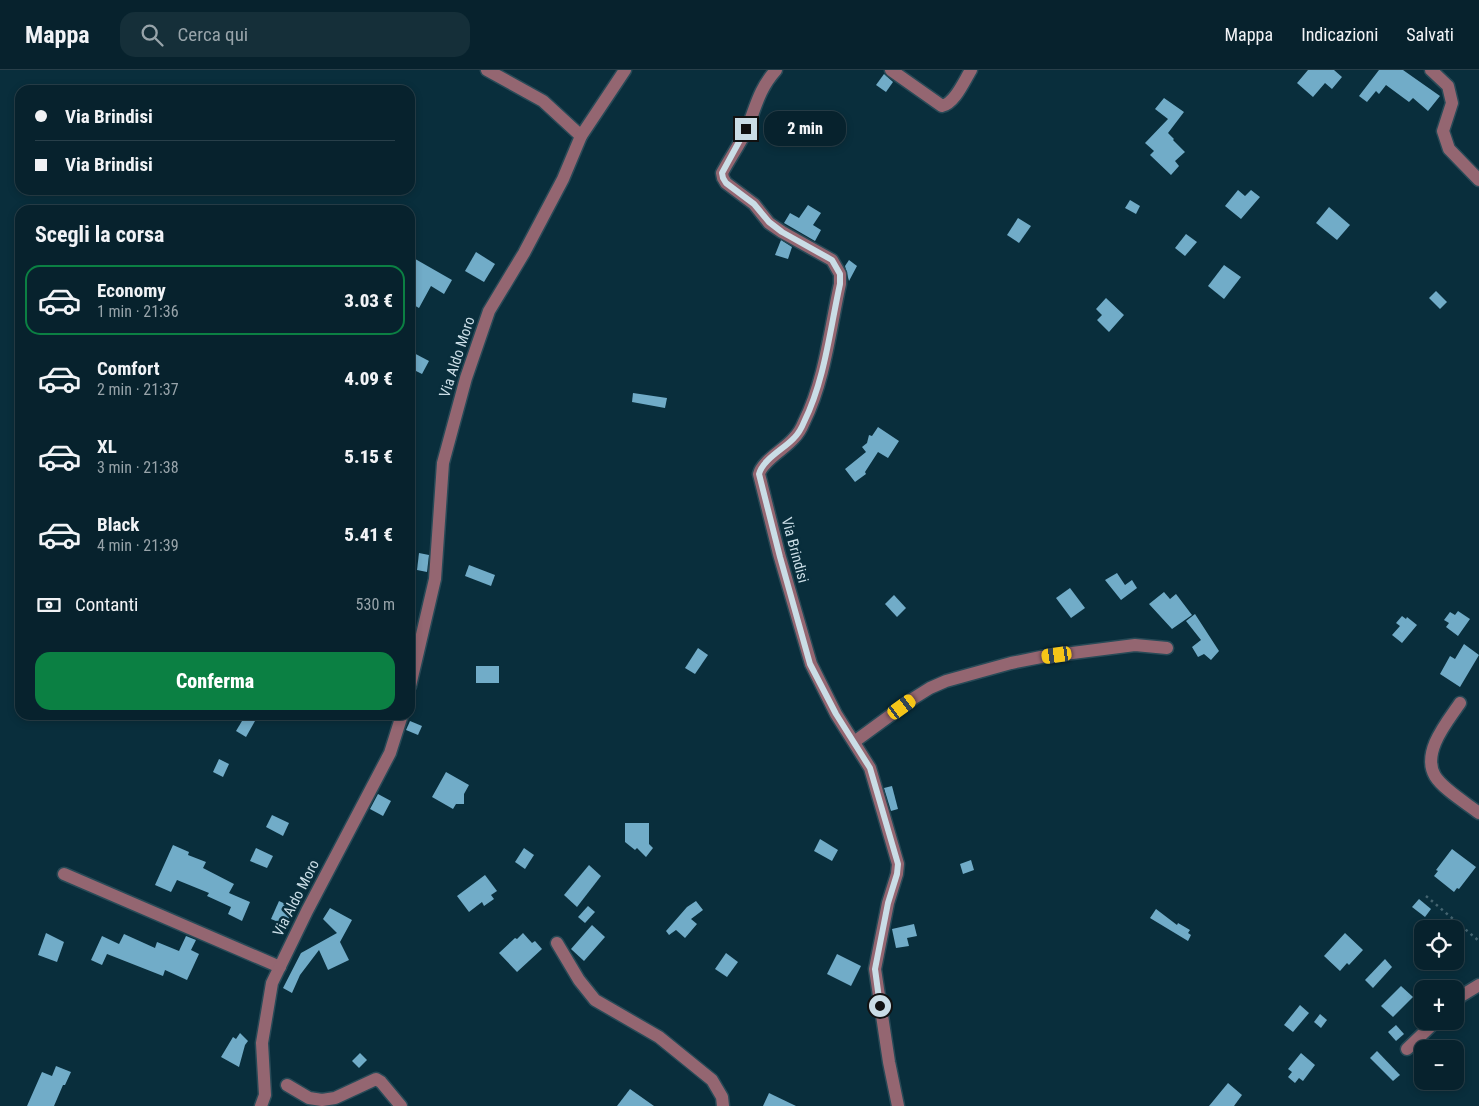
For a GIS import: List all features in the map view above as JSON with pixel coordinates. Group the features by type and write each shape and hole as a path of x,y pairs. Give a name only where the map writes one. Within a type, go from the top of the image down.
{"street":[{"path":"487,70 543,101 581,136"},
{"name":"Via Aldo Moro","path":"415,664 435,578 443,463 466,378 489,311 524,254 562,179 581,136 625,70"},
{"name":"Via Brindisi","path":"776,70 768,78 760,93 746,129 722,173 726,183 754,204 769,222 782,232 832,260 840,274 840,284 819,382 804,422 794,438 760,469 759,474 810,664 836,714 870,768 898,864 875,969 889,1062 898,1106"},
{"path":"891,70 942,106 946,105 958,91 971,70"},
{"path":"1431,70 1448,86 1452,103 1443,131 1449,149 1479,180"},
{"path":"854,742 914,698 946,681 1011,662 1041,657 1135,646 1167,648"},
{"path":"1460,703 1436,739 1432,753 1432,767 1434,775 1440,782 1479,813"},
{"name":"Via Aldo Moro","path":"261,1106 265,1094 262,1043 272,983 307,911 390,754 400,720"},
{"path":"64,874 280,967"},
{"path":"557,943 579,980 596,1000 659,1037 712,1080 722,1097 723,1106"},
{"path":"1464,994 1479,985"},
{"path":"1407,1049 1427,1030"},
{"path":"287,1085 309,1098 322,1100 335,1098 376,1079 381,1082 401,1106"}],"path":[{"path":"1426,896 1479,941"}],"building":[{"path":"1308,70 1334,70 1342,77 1332,89 1325,83 1313,97 1297,83"},
{"path":"1379,70 1403,70 1440,96 1428,111 1413,98 1409,102 1386,85 1379,94 1376,91 1367,102 1359,96"},
{"path":"884,74 893,82 886,92 876,85"},
{"path":"1164,98 1184,112 1168,133 1185,152 1175,161 1179,166 1171,175 1150,155 1154,151 1145,143 1168,119 1155,109"},
{"path":"1238,190 1245,196 1251,190 1260,197 1241,219 1225,206"},
{"path":"1130,200 1140,206 1136,214 1125,208"},
{"path":"808,205 821,213 813,225 821,230 815,241 784,223 790,213 799,218"},
{"path":"1329,207 1350,225 1337,240 1316,223"},
{"path":"1018,218 1031,226 1019,243 1007,235"},
{"path":"1186,234 1197,242 1185,256 1175,248"},
{"path":"781,240 792,247 788,259 775,255"},
{"path":"476,252 495,264 484,282 465,271"},
{"path":"415,259 452,280 444,294 431,286 419,308 415,306"},
{"path":"849,260 857,266 849,281 845,266"},
{"path":"1224,265 1241,277 1224,299 1208,286"},
{"path":"1436,291 1447,302 1440,309 1429,298"},
{"path":"1106,298 1124,315 1109,332 1097,320 1102,315 1096,309"},
{"path":"415,354 429,361 422,374 415,370"},
{"path":"633,393 667,398 665,408 632,402"},
{"path":"878,427 899,441 888,458 878,452 865,472 866,474 855,482 845,469 866,452 862,447 867,443 869,435 872,436"},
{"path":"419,553 429,555 427,572 417,570"},
{"path":"469,565 495,575 491,586 465,576"},
{"path":"1117,573 1125,585 1132,580 1137,588 1121,600 1105,580"},
{"path":"1070,588 1085,608 1071,618 1056,598"},
{"path":"1164,592 1170,599 1176,594 1192,615 1172,629 1149,604"},
{"path":"894,595 906,608 897,617 885,604"},
{"path":"1458,611 1470,619 1458,636 1446,627 1449,623 1444,620 1450,612 1455,615"},
{"path":"1195,614 1219,651 1211,660 1204,654 1198,657 1192,647 1201,640 1186,621"},
{"path":"1402,616 1406,619 1407,617 1417,625 1402,643 1392,635 1400,626 1396,623"},
{"path":"1464,644 1479,655 1460,687 1440,674 1450,656 1455,659"},
{"path":"698,648 708,655 695,674 685,668"},
{"path":"476,666 499,666 499,683 476,683"},
{"path":"243,720 255,721 246,737 236,731"},
{"path":"410,721 422,726 418,735 406,730"},
{"path":"219,759 229,764 223,777 213,772"},
{"path":"446,772 469,785 464,794 464,804 456,804 453,809 432,797"},
{"path":"892,786 898,809 891,811 884,788"},
{"path":"378,794 391,801 383,816 370,809"},
{"path":"272,815 289,823 283,836 266,827"},
{"path":"625,823 649,823 649,844 653,848 646,857 637,848 635,850 625,842"},
{"path":"820,839 838,850 832,861 814,851"},
{"path":"173,845 189,852 188,855 206,862 203,868 234,884 229,893 250,902 242,921 228,914 231,907 207,896 209,893 177,880 171,892 155,885"},
{"path":"256,848 273,856 267,868 250,861"},
{"path":"524,848 534,855 525,869 515,862"},
{"path":"1452,849 1476,867 1459,889 1457,888 1454,892 1434,876 1438,871 1436,870"},
{"path":"971,860 974,870 963,874 960,864"},
{"path":"589,865 601,876 577,907 564,895"},
{"path":"485,875 497,891 491,895 494,899 484,906 482,902 469,912 457,896"},
{"path":"1419,899 1431,909 1425,917 1412,907"},
{"path":"279,901 294,908 286,925 271,919"},
{"path":"696,901 703,910 691,919 697,924 685,938 676,930 669,935 666,931 687,907"},
{"path":"588,906 595,912 585,923 578,917"},
{"path":"330,908 352,920 340,942 349,960 328,970 319,950 300,975 292,993 283,988 301,953 337,933 323,919"},
{"path":"1156,909 1177,925 1178,923 1190,930 1188,933 1191,935 1188,941 1150,918"},
{"path":"914,924 917,936 907,938 909,946 896,948 892,929"},
{"path":"592,925 605,937 584,961 571,949"},
{"path":"46,933 64,942 57,962 38,955"},
{"path":"523,933 532,943 535,941 542,949 517,972 499,953"},
{"path":"1345,933 1363,950 1349,965 1347,963 1340,971 1324,956"},
{"path":"124,934 155,948 157,942 179,951 186,936 196,940 191,950 199,954 187,980 165,970 163,976 107,954 102,965 91,960 102,936 119,944"},
{"path":"726,953 738,962 727,977 715,969"},
{"path":"837,954 861,966 851,986 827,974"},
{"path":"1385,959 1392,967 1373,988 1365,980"},
{"path":"1401,986 1413,997 1393,1017 1381,1006"},
{"path":"1300,1005 1309,1013 1293,1032 1284,1025"},
{"path":"1320,1014 1327,1020 1321,1028 1314,1022"},
{"path":"1396,1025 1404,1034 1396,1041 1388,1032"},
{"path":"240,1033 248,1041 245,1045 239,1067 221,1057 233,1037 236,1039"},
{"path":"1377,1051 1400,1075 1393,1081 1370,1058"},
{"path":"360,1053 367,1060 359,1068 352,1061"},
{"path":"1301,1053 1315,1065 1303,1081 1299,1078 1295,1083 1288,1077 1292,1072 1288,1069"},
{"path":"56,1066 71,1072 54,1106 27,1106 42,1072 52,1076"},
{"path":"1228,1083 1242,1095 1234,1106 1209,1106"},
{"path":"630,1089 654,1106 617,1106"},
{"path":"769,1093 796,1106 763,1106"}],"route":[{"path":"746,129 722,173 726,183 754,204 769,222 782,232 832,260 840,274 840,284 819,382 804,422 794,438 760,469 759,474 810,664 836,714 870,768 898,864 875,969 880,1006"}]}
